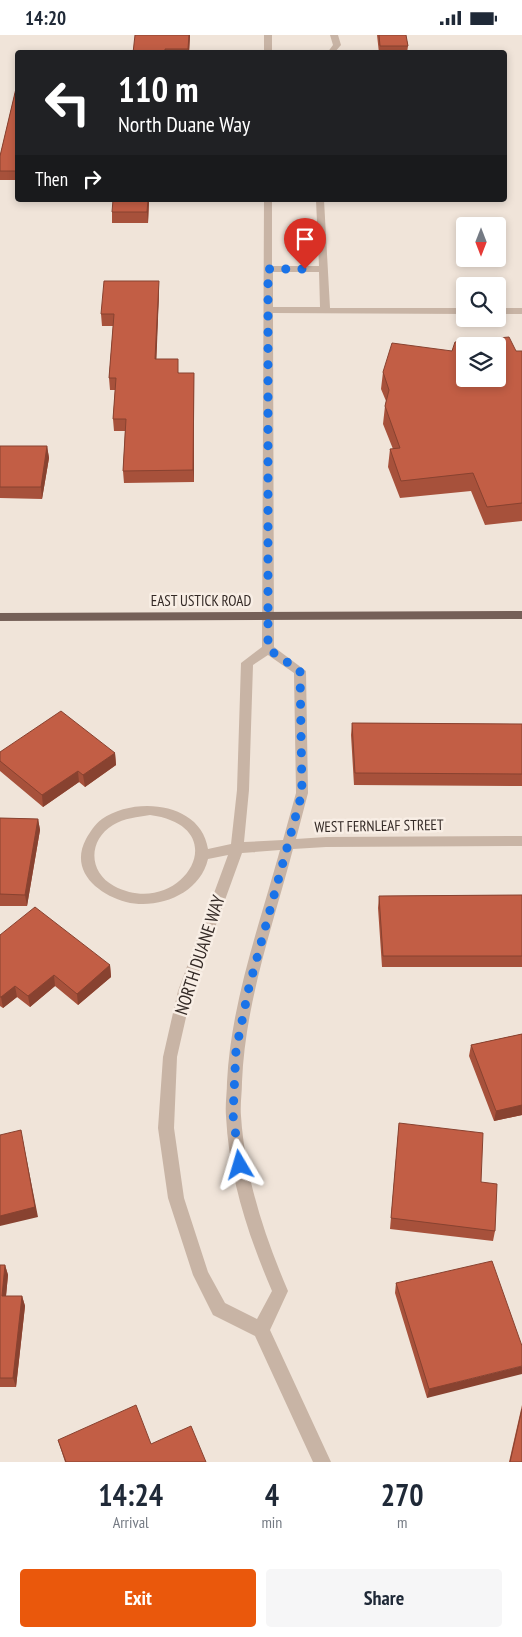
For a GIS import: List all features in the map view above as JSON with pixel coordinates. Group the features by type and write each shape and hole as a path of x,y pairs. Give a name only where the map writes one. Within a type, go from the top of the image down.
{"main road":[{"name":"EAST USTICK ROAD","path":"0,617 522,615"}],"street":[{"path":"268,35 268,50"},
{"path":"333,50 337,45 334,35"},
{"path":"268,202 268,649 300,671 302,793 249,987 236,1050 233,1115 242,1182 264,1253 280,1291 261,1329 322,1462"},
{"path":"320,202 325,310"},
{"path":"268,269 323,269"},
{"path":"268,310 456,311"},
{"path":"506,311 522,311"},
{"name":"NORTH DUANE WAY","path":"261,1329 219,1309 201,1275 176,1198 166,1128 170,1057 185,991 236,848 243,790 247,663 268,649"},
{"name":"NORTH DUANE WAY","path":"150,810 171,814 188,824 200,838 203,855 197,872 184,887 164,897 140,900 118,896 100,885 89,870 87,852 94,836 108,822 128,813 150,810"},
{"name":"WEST FERNLEAF STREET","path":"236,848 326,842 522,841"},
{"path":"203,855 236,848"}],"building":[{"path":"135,35 189,35 188,49 133,50"},
{"path":"379,35 406,35 408,46 380,46"},
{"path":"15,93 15,171 0,171 0,156"},
{"path":"113,202 148,202 147,212 112,212"},
{"path":"104,281 159,281 155,359 178,359 178,373 194,373 193,470 123,471 126,419 113,419 116,378 109,378 114,314 101,314"},
{"path":"506,337 509,337 516,351 522,351 522,503 487,507 473,473 401,481 390,449 400,448 385,406 389,390 383,372 392,343 452,351 456,342 456,387 506,387"},
{"path":"0,446 47,446 41,487 0,487"},
{"path":"61,711 115,753 83,775 78,771 42,795 0,761 0,752"},
{"path":"352,723 522,724 522,774 355,773"},
{"path":"0,818 38,819 25,895 0,894"},
{"path":"522,895 522,956 383,956 379,896"},
{"path":"35,907 110,965 77,994 54,975 28,996 15,986 0,997 0,935"},
{"path":"522,1034 522,1105 496,1111 471,1045"},
{"path":"399,1123 483,1133 481,1182 497,1184 495,1231 391,1218"},
{"path":"21,1130 35,1207 0,1216 0,1135"},
{"path":"492,1261 522,1346 522,1366 429,1389 396,1283"},
{"path":"0,1265 5,1265 2,1296 22,1296 13,1378 0,1378"},
{"path":"136,1405 151,1444 191,1426 206,1462 66,1462 58,1440"},
{"path":"522,1409 522,1462 510,1462"}],"route":[{"path":"240,1165 233,1115 236,1050 249,987 302,793 300,671 268,649 268,269 305,269"}]}
